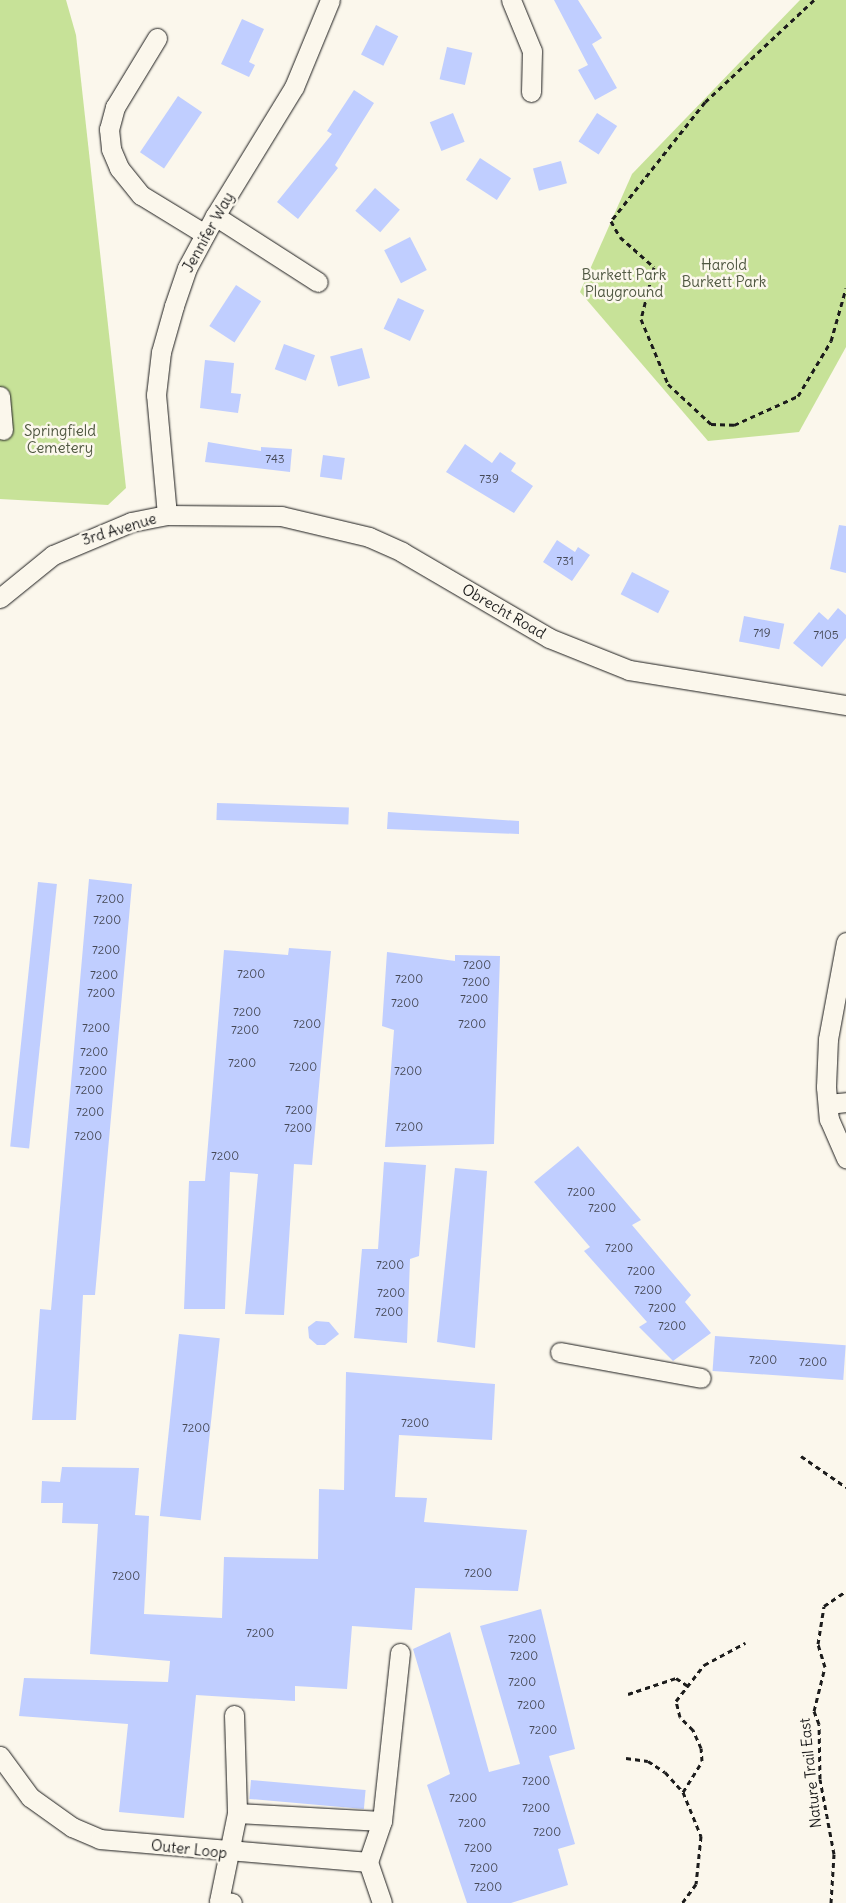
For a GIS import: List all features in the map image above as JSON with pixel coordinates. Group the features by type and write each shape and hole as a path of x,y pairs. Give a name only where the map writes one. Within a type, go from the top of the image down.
{"street":[{"name":"Jennifer Way","path":"167,515 158,438 161,352 187,268 215,216 294,88 330,0"},
{"path":"511,0 532,51 531,92"},
{"path":"157,38 116,106 109,129 112,149 119,168 141,195 205,234"},
{"path":"215,216 318,282"},
{"path":"0,396 3,430"},
{"name":"3rd Avenue","path":"4,586 75,542 167,515"},
{"name":"Obrecht Road","path":"167,515 281,516 343,530 402,552 549,638 629,670 846,705"},
{"path":"846,942 828,1039 846,1158"},
{"path":"560,1352 701,1378"},
{"path":"382,1903 368,1862 382,1820 400,1653"},
{"path":"232,1903 219,1901 231,1853 237,1813 234,1715"},
{"name":"Outer Loop","path":"0,1756 30,1797 72,1827 100,1839 231,1853 368,1862"},
{"path":"237,1813 382,1820"}],"path":[{"path":"814,0 705,102 611,221 620,237 654,267 641,319 668,384 711,424 734,425 798,396 830,341 846,288"},
{"path":"801,1456 846,1487"},
{"name":"Nature Trail East","path":"830,1903 834,1854 820,1779 819,1724 814,1711 824,1667 818,1644 824,1606 846,1592"},
{"path":"683,1792 702,1761 702,1748 694,1730 680,1717 676,1701 704,1665 745,1643"},
{"path":"628,1694 676,1678 688,1686"},
{"path":"626,1758 648,1761 665,1772 683,1792 701,1836 696,1884 682,1903"}],"green space":[{"name":"Springfield Cemetery","path":"0,0 66,0 76,35 126,488 108,505 0,499"},
{"name":"Harold Burkett Park","path":"800,0 846,0 846,347 799,432 708,441 580,292 632,174"}],"building":[{"path":"554,0 578,0 602,38 592,44 617,88 595,100 578,70 588,65"},
{"path":"242,19 264,29 249,62 255,65 249,77 221,64"},
{"path":"376,25 398,36 383,66 361,54"},
{"path":"447,47 472,53 465,85 440,79"},
{"path":"354,90 374,103 335,165 338,168 298,219 277,202 332,134 327,131"},
{"path":"178,96 202,112 164,169 140,152"},
{"path":"453,113 465,142 441,151 430,122"},
{"path":"597,113 617,126 599,155 578,142"},
{"path":"480,158 511,178 497,200 466,180"},
{"path":"561,161 567,183 539,191 533,169"},
{"path":"375,188 400,210 380,232 355,211"},
{"path":"410,237 427,270 401,283 384,250"},
{"path":"236,285 261,301 234,342 209,326"},
{"path":"398,298 424,310 410,341 384,329"},
{"path":"284,344 315,355 306,381 275,369"},
{"path":"362,348 370,378 338,386 330,357"},
{"path":"205,360 234,363 231,393 241,394 238,413 200,408"},
{"path":"208,442 261,451 261,447 292,449 290,472 205,462"},
{"path":"465,444 492,463 500,452 516,463 511,471 533,486 514,513 446,472"},
{"path":"323,455 345,458 342,480 320,477"},
{"path":"839,525 846,526 846,573 830,569"},
{"path":"557,540 575,552 578,547 590,555 572,581 543,562"},
{"path":"632,572 669,591 658,613 621,594"},
{"path":"838,608 846,615 846,638 822,667 793,643 819,612 828,620"},
{"path":"744,616 784,624 779,649 739,642"},
{"path":"217,803 349,808 348,825 216,820"},
{"path":"388,812 519,821 519,834 387,829"},
{"path":"89,879 132,884 95,1295 83,1295 76,1420 32,1420 40,1309 51,1310"},
{"path":"38,882 57,884 29,1149 10,1147"},
{"path":"289,948 331,951 312,1165 294,1164 284,1315 245,1314 258,1174 230,1172 225,1309 184,1309 189,1181 205,1181 224,950 288,955"},
{"path":"387,952 455,961 455,955 500,956 494,1144 385,1147 394,1030 382,1026"},
{"path":"578,1146 641,1220 632,1225 691,1295 685,1302 711,1333 673,1361 639,1327 647,1322 584,1251 590,1247 534,1182"},
{"path":"384,1162 426,1165 419,1256 410,1259 407,1343 354,1338 362,1249 378,1249"},
{"path":"455,1168 487,1171 475,1348 437,1342"},
{"path":"316,1321 329,1322 339,1334 325,1345 317,1345 309,1338 308,1327"},
{"path":"179,1334 220,1338 201,1520 160,1516"},
{"path":"715,1336 846,1345 843,1380 713,1371"},
{"path":"346,1372 495,1384 492,1440 399,1435 395,1497 427,1498 424,1522 527,1530 518,1591 415,1588 412,1630 352,1626 347,1689 295,1686 295,1701 196,1695 184,1818 119,1812 128,1724 19,1716 24,1678 168,1682 170,1661 90,1654 98,1524 62,1523 63,1503 41,1503 42,1481 60,1482 62,1467 139,1468 135,1515 149,1516 144,1614 222,1618 224,1557 318,1559 319,1489 344,1490"},
{"path":"541,1609 575,1749 549,1756 575,1844 558,1849 568,1885 511,1903 467,1903 427,1785 450,1774 413,1649 450,1632 489,1772 520,1764 480,1626"},
{"path":"251,1780 366,1790 364,1809 249,1799"}],"park label":[{"name":"Burkett Park Playground","path":"624,282"}]}
